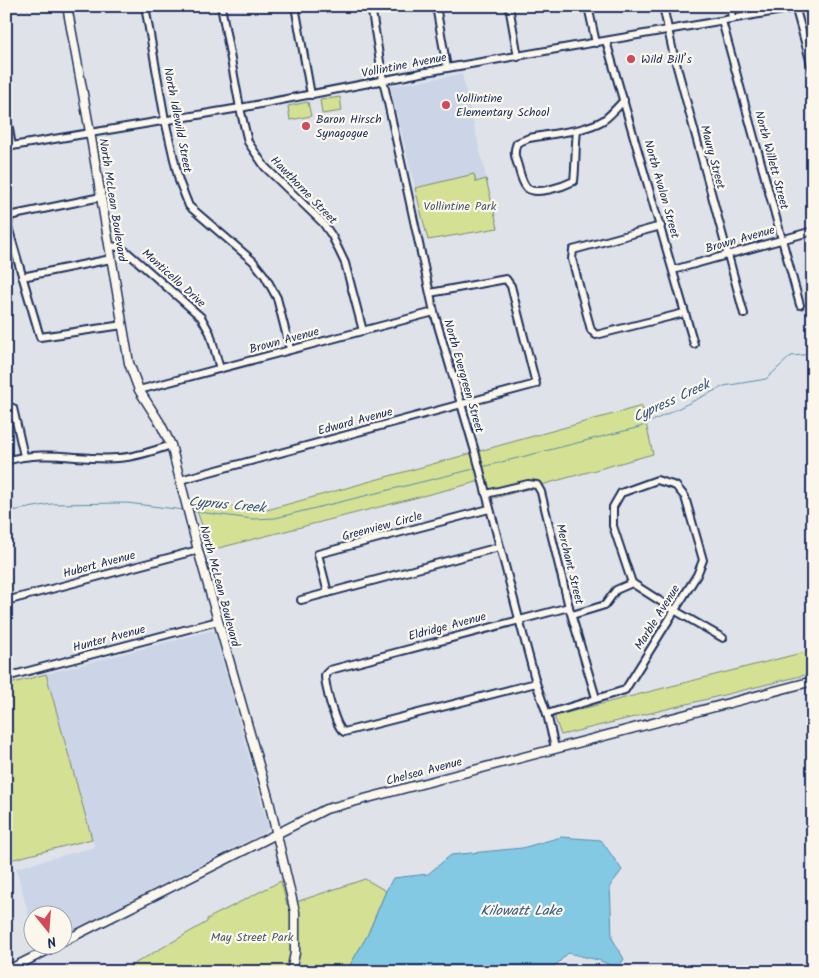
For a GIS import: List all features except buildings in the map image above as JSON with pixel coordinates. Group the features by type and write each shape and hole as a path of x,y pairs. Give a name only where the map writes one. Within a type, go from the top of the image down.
{"main road":[{"name":"North McLean Boulevard","path":"67,6 102,198 129,363 139,390 160,423 171,446 276,833 295,912 295,953 291,972"},
{"name":"Chelsea Avenue","path":"72,937 326,809 813,681"},
{"path":"6,971 36,956"}],"street":[{"name":"North Idlewild Street","path":"145,6 178,181 190,206 253,261 265,276 277,298 290,349"},
{"name":"Hawthorne Street","path":"221,6 248,142 259,160 323,223 339,247 363,331"},
{"path":"295,6 311,95"},
{"name":"North Evergreen Street","path":"371,6 383,80 434,312 476,455 499,547 555,748"},
{"path":"436,6 447,68"},
{"path":"508,6 518,57"},
{"path":"588,6 596,43"},
{"name":"Maury Street","path":"663,6 667,31 744,314"},
{"path":"730,6 732,18"},
{"name":"Vollintine Avenue","path":"9,146 240,108 447,68 806,6"},
{"path":"796,7 813,71"},
{"name":"North Willett Street","path":"722,21 800,305"},
{"name":"North Avalon Street","path":"606,41 694,344"},
{"path":"577,130 574,181 562,187 542,190 535,191 526,188 514,155 517,143 529,138 594,126 605,120 624,100"},
{"path":"6,112 9,146"},
{"path":"102,198 9,216 8,227 40,337 122,325"},
{"path":"661,226 573,250 572,259 590,330 596,336 684,313"},
{"name":"Brown Avenue","path":"673,270 813,231"},
{"name":"Monticello Drive","path":"110,246 118,247 127,252 182,298 201,317 210,333 220,368"},
{"path":"22,277 111,259"},
{"name":"Edward Avenue","path":"180,480 536,384 511,286 506,279 430,294"},
{"name":"Brown Avenue","path":"139,390 434,312"},
{"path":"6,406 13,408 24,456"},
{"path":"6,461 24,456 60,455 119,458 148,453 171,446"},
{"name":"Marble Avenue","path":"547,714 625,690 697,575 703,560 685,496 676,486 669,483 657,480 621,493 613,506 613,526 632,583"},
{"name":"Merchant Street","path":"486,494 528,484 537,485 541,492 569,607 596,698"},
{"name":"Greenview Circle","path":"328,593 318,554 489,509"},
{"path":"301,600 499,547"},
{"name":"Hubert Avenue","path":"6,601 198,550"},
{"path":"572,615 604,605 616,590 632,583 674,610 724,638"},
{"name":"Eldridge Avenue","path":"536,683 344,732 340,730 336,721 325,676 330,670 569,607"},
{"name":"Hunter Avenue","path":"6,677 218,621"}],"shaded area":[{"path":"462,74 498,228 428,240 390,86"},
{"path":"214,630 268,826 267,831 72,930 72,906 26,906 16,868 94,847 46,674"}],"green space":[{"path":"340,97 342,111 322,114 320,100"},
{"path":"308,102 311,116 290,120 288,106"},
{"name":"Vollintine Park","path":"474,174 476,182 486,179 498,228 428,240 415,188"},
{"path":"642,406 653,454 491,499 485,480 211,550 193,500 263,511"},
{"path":"813,650 813,673 561,735 554,716"},
{"path":"46,674 92,839 6,861 6,685"},
{"name":"May Street Park","path":"365,879 386,891 367,936 346,972 120,972 207,922 207,919 281,881 287,905"}],"water":[{"name":"Kilowatt Lake","path":"561,837 601,840 622,870 610,886 612,938 624,959 618,968 598,960 568,953 549,972 346,972 367,936 393,878 428,874 451,855 522,848"}],"waterway":[{"name":"Cypress Creek","path":"482,467 640,427 724,386 766,379 791,356 813,354"},
{"name":"Cyprus Creek","path":"191,511 253,519 275,518 478,468"},
{"name":"Cyprus Creek","path":"6,512 51,504 127,503 184,510"}],"place":[{"name":"Wild Bill’s","path":"631,59"},
{"name":"Vollintine Elementary School","path":"446,105"},
{"name":"Baron Hirsch Synagogue","path":"306,126"}]}
